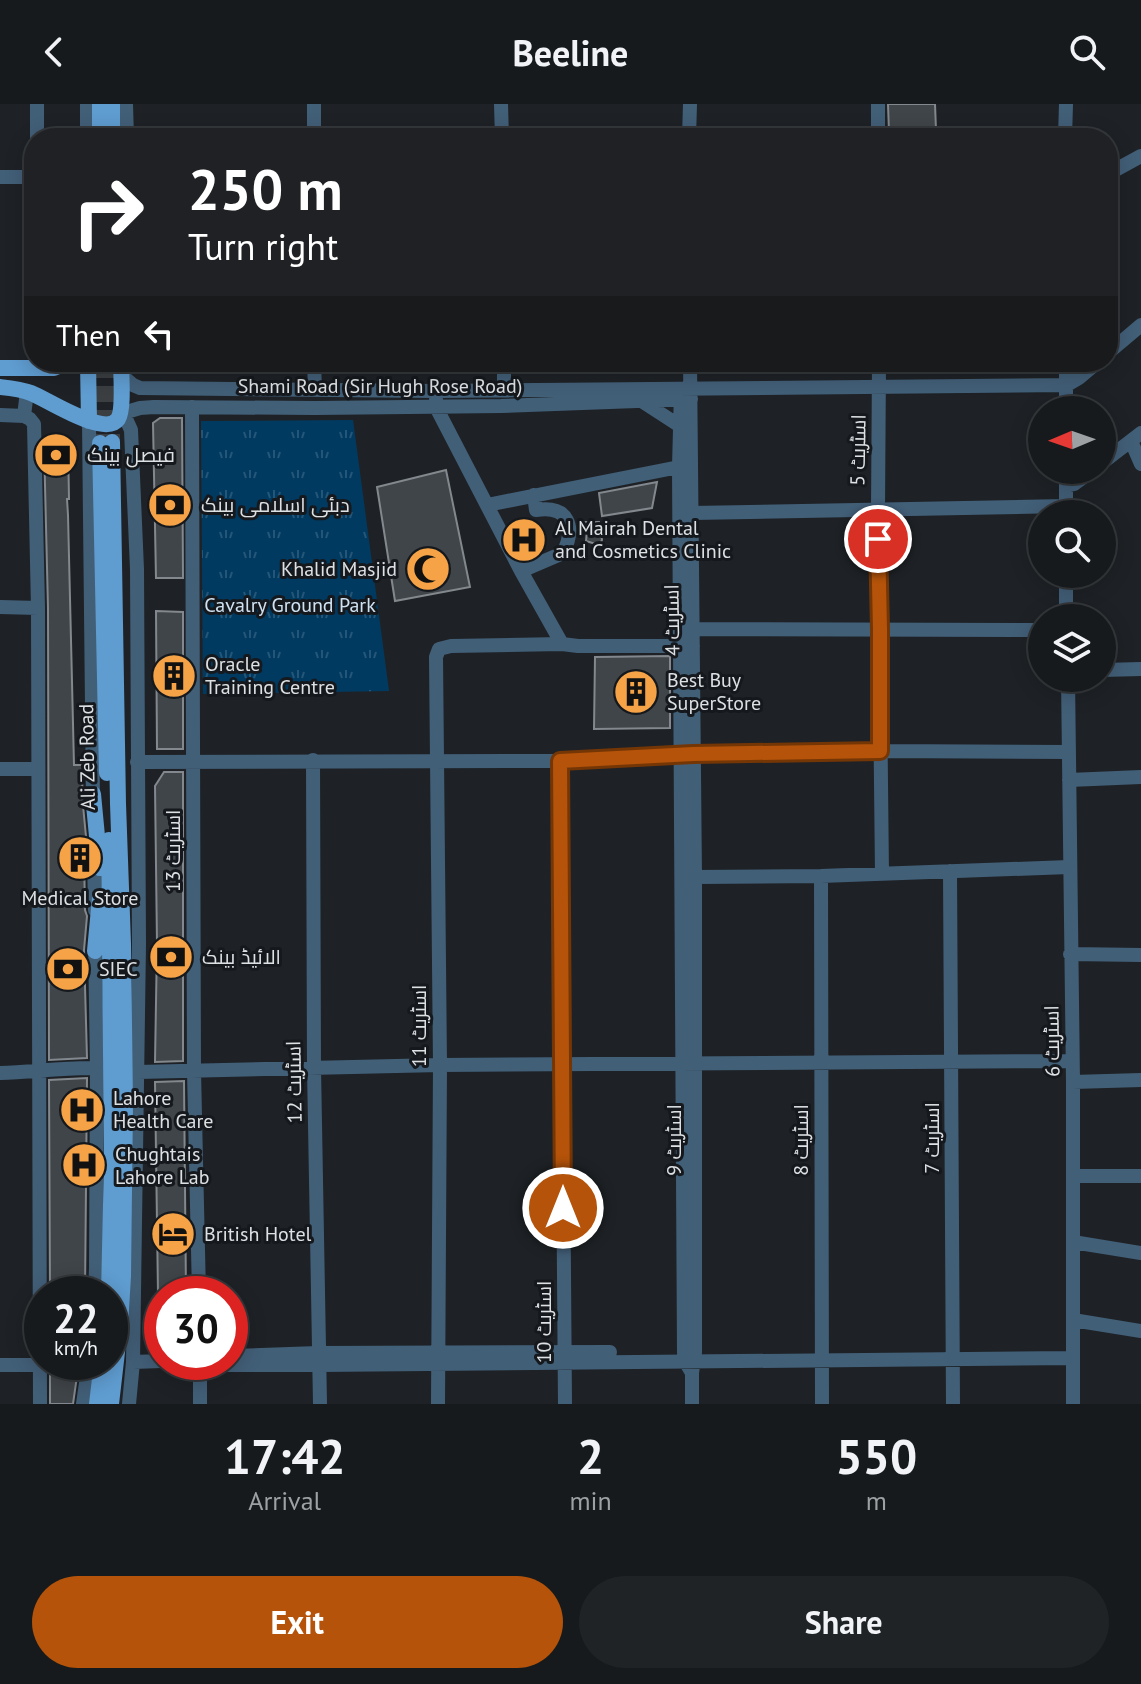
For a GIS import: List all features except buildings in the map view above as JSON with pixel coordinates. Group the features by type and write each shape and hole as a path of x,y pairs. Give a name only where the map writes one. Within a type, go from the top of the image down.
{"main road":[{"path":"100,104 100,128"},
{"path":"112,104 112,128"},
{"path":"0,368 24,369"},
{"path":"88,372 89,421"},
{"path":"0,387 27,391 89,421 110,424 120,414 121,372"},
{"name":"Ali Zeb Road","path":"106,442 118,804 131,944 118,1068 111,977 106,442"},
{"path":"93,794 111,977"},
{"path":"95,951 108,805"},
{"path":"110,1276 118,1068"},
{"path":"111,1404 123,1276 118,1068"},
{"path":"97,1404 100,1380"}],"street":[{"path":"37,104 37,128"},
{"path":"87,104 87,128"},
{"path":"126,104 127,128"},
{"path":"314,104 314,128"},
{"path":"501,104 502,128"},
{"path":"689,128 690,104"},
{"path":"878,104 878,128"},
{"path":"1065,128 1066,104"},
{"path":"1118,169 1141,156"},
{"path":"0,177 24,177"},
{"path":"1118,345 1141,325"},
{"name":"Shami Road (Sir Hugh Rose Road)","path":"123,372 133,385 140,388 315,389 436,399 643,402 686,394"},
{"path":"314,372 315,389"},
{"path":"504,372 504,390"},
{"name":"اسٹریٹ 4","path":"687,646 692,629 692,513 686,394 689,372"},
{"name":"اسٹریٹ 5","path":"879,372 882,874"},
{"path":"1066,372 1067,396"},
{"path":"689,1062 687,646 679,467 680,426 686,394 879,387 1067,385 1086,372"},
{"name":"Shami Road (Sir Hugh Rose Road)","path":"120,414 146,407 315,408 436,399 504,390 686,394"},
{"path":"24,416 27,391"},
{"path":"436,399 487,505 562,644 687,646"},
{"path":"643,402 680,426"},
{"name":"اسٹریٹ 13","path":"192,407 194,1071 199,1276"},
{"path":"120,414 130,423 131,430 137,569 137,762 131,944"},
{"path":"0,415 24,416 34,424 38,608 39,1276"},
{"path":"89,421 95,951 118,1068 133,1362 129,1404"},
{"path":"1116,452 1136,437 1141,464"},
{"path":"487,505 679,467"},
{"path":"1066,500 1066,486 1074,484"},
{"path":"521,571 563,553 569,539 566,518 546,508 536,510 534,495"},
{"path":"692,513 1028,510"},
{"path":"0,607 38,608"},
{"path":"692,629 1028,630"},
{"name":"اسٹریٹ 11","path":"438,1404 440,1065 436,657 439,649 451,646 562,644"},
{"path":"1116,670 1141,669"},
{"name":"اسٹریٹ 6","path":"1068,692 1073,1404"},
{"path":"137,762 560,761 687,754 1068,752"},
{"path":"687,754 695,877 1069,867"},
{"name":"اسٹریٹ 12","path":"313,760 320,1404"},
{"name":"اسٹریٹ 10","path":"560,761 565,1404"},
{"path":"0,769 37,769"},
{"path":"1069,780 1141,777"},
{"name":"اسٹریٹ 7","path":"950,871 953,1404"},
{"name":"اسٹریٹ 8","path":"821,876 822,1404"},
{"name":"اسٹریٹ 9","path":"692,1404 689,1062 695,877"},
{"path":"1070,954 1141,955"},
{"path":"0,1073 74,1068 194,1071 689,1062 1072,1061"},
{"path":"96,1276 118,1068"},
{"path":"1073,1082 1141,1080"},
{"path":"1073,1176 1141,1176"},
{"path":"1073,1242 1141,1253"},
{"path":"1073,1320 1141,1331"},
{"path":"248,1361 438,1358 690,1360 1072,1354"},
{"path":"248,1357 319,1359"},
{"path":"133,1362 144,1362"},
{"path":"0,1365 24,1365"},
{"path":"39,1380 40,1404"},
{"path":"83,1404 86,1380"},
{"path":"199,1380 200,1404"}],"green space":[{"name":"Cavalry Ground Park","path":"353,420 389,691 203,694 201,421"}],"tunnel":[{"path":"100,372 100,438"},
{"path":"112,372 112,442"}],"place":[{"name":"فیصل بینک","path":"56,455"},
{"name":"دبئی اسلامی بینک","path":"170,505"},
{"name":"Al Mairah Dental and Cosmetics Clinic","path":"524,540"},
{"name":"Khalid Masjid","path":"428,569"},
{"name":"Oracle Training Centre","path":"174,676"},
{"name":"Best Buy SuperStore","path":"636,692"},
{"name":"Medical Store","path":"80,858"},
{"name":"الائیڈ بینک","path":"171,957"},
{"name":"SIEC","path":"68,969"},
{"name":"Lahore Health Care","path":"82,1110"},
{"name":"Chughtais Lahore Lab","path":"84,1165"},
{"name":"British Hotel","path":"173,1234"}],"route":[{"path":"563,1208 560,761 693,754 880,751 878,539"}]}
